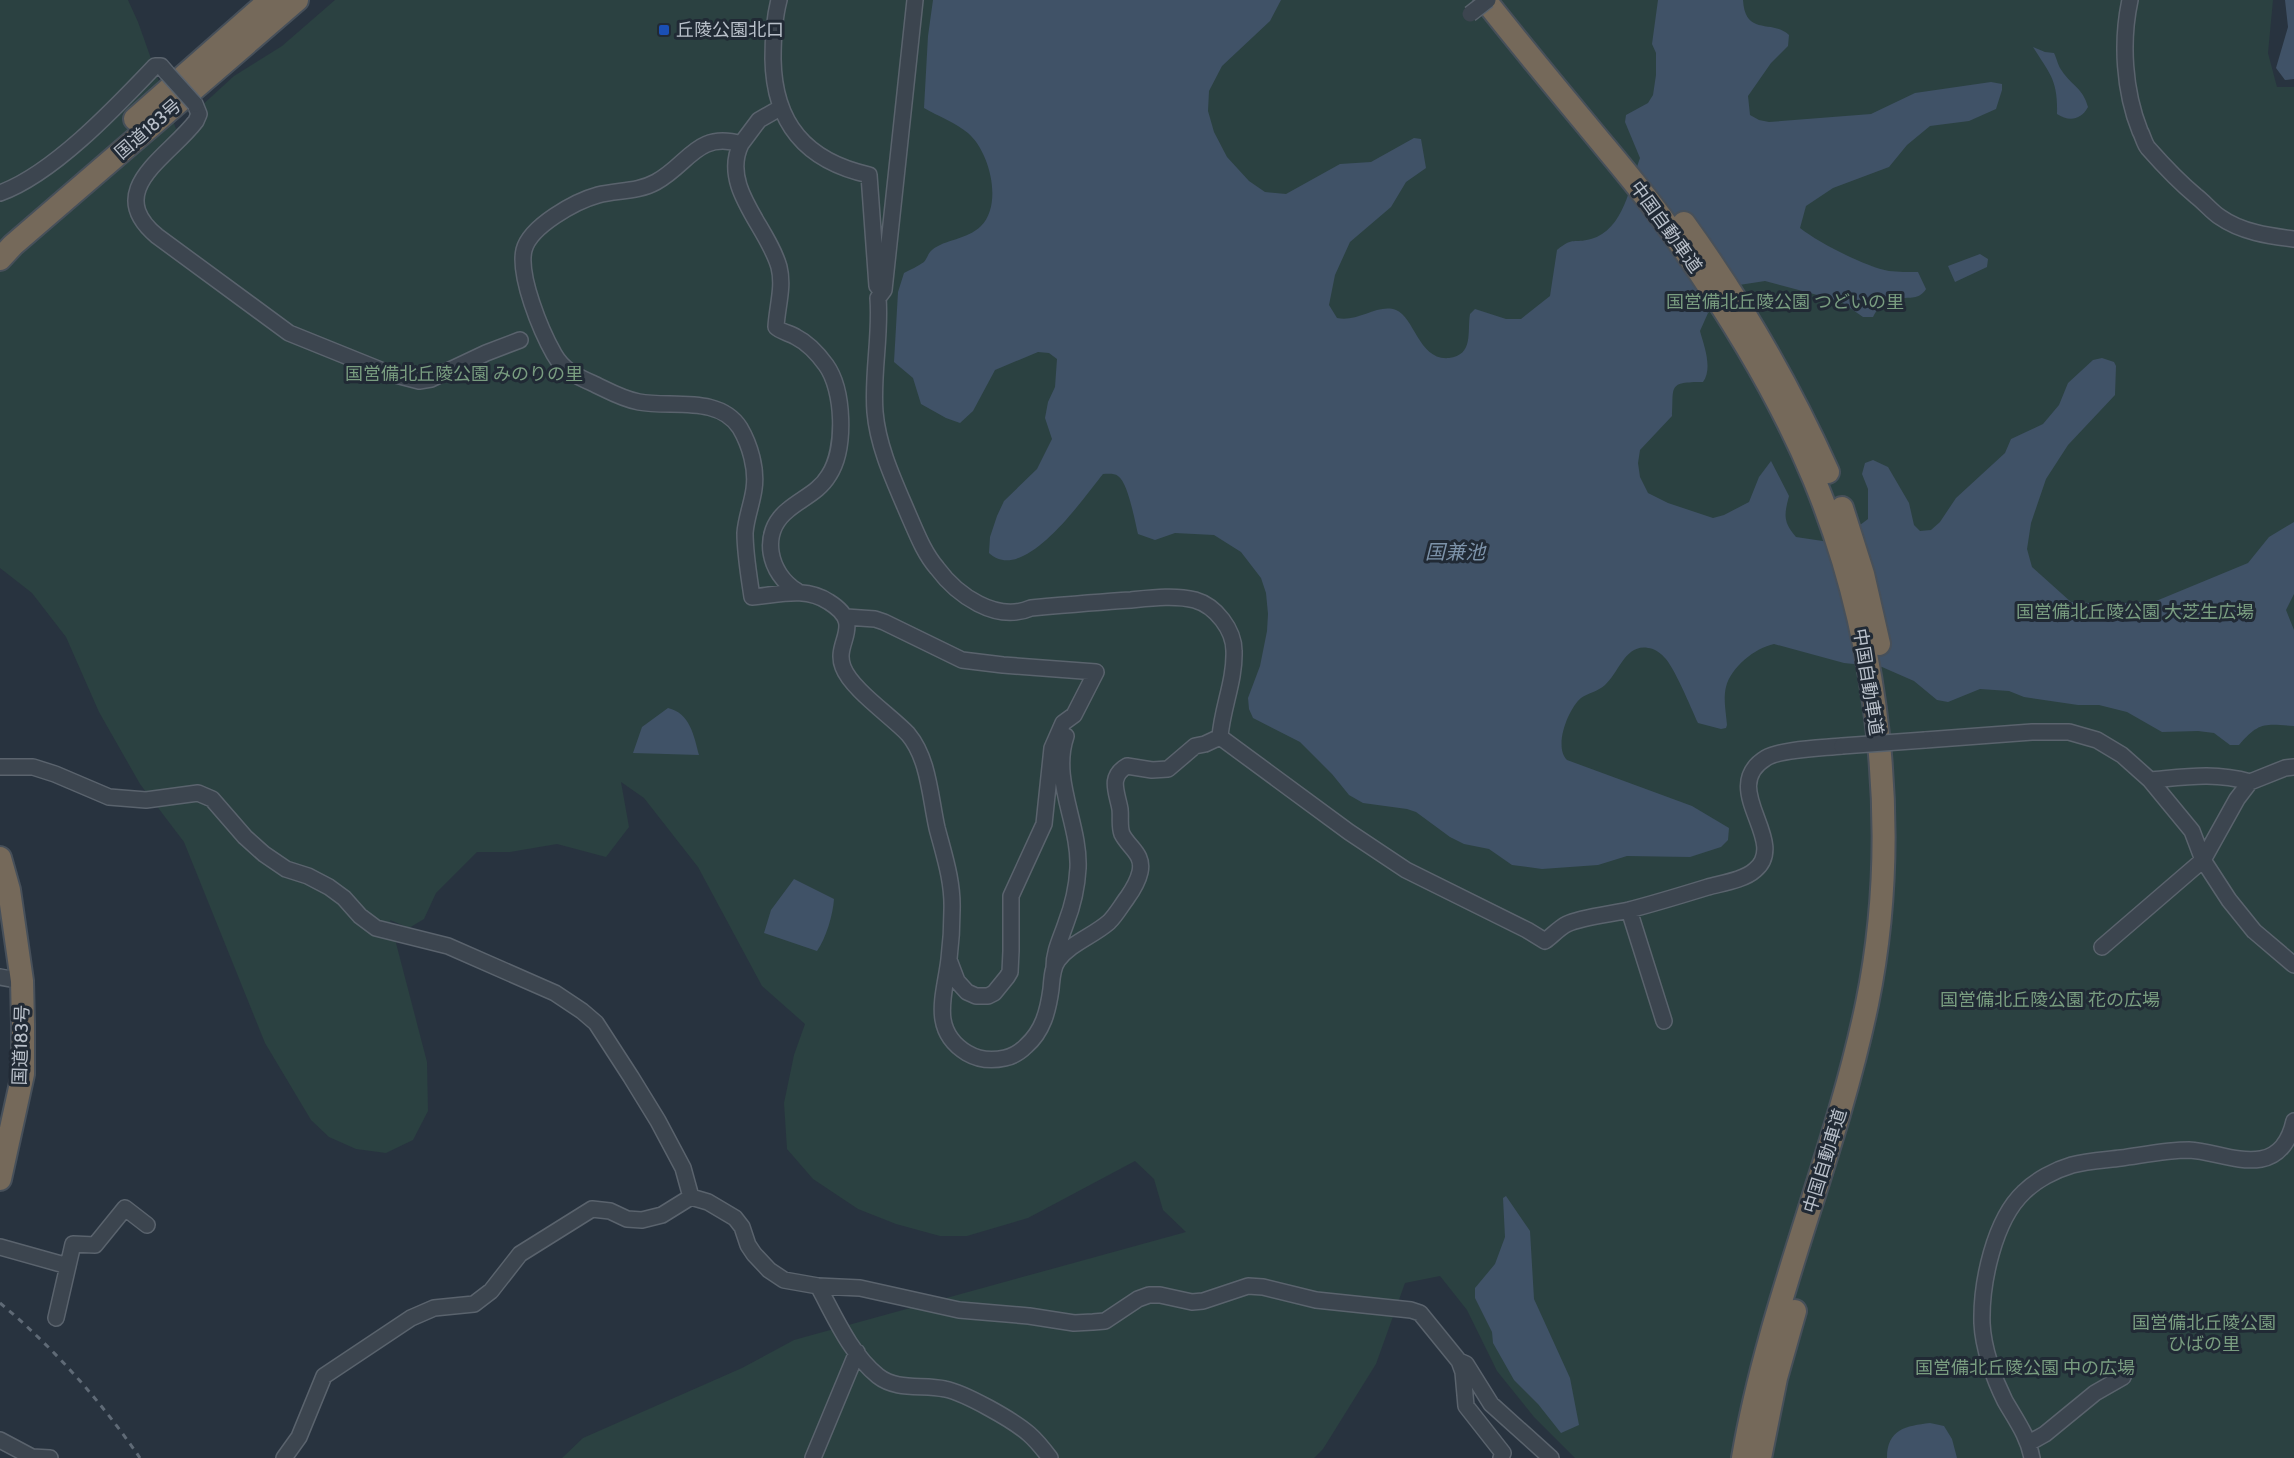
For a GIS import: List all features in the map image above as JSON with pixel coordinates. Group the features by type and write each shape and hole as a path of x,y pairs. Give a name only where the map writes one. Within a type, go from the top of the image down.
{"highway":[{"name":"中国自動車道","path":"1504,0 1634,171"},
{"name":"国道183号","path":"0,240 281,3"},
{"name":"国道183号","path":"0,259 281,3"},
{"name":"中国自動車道","path":"1481,5 1634,171 1706,254 1739,318 1804,419 1828,473 1840,525 1863,574 1896,780 1897,827 1891,945 1883,1001 1871,1058 1779,1368 1760,1458"},
{"name":"中国自動車道","path":"1743,1458 1761,1373 1841,1109 1868,1000 1880,892 1882,834 1879,683"},
{"name":"国道183号","path":"0,858 9,890 11,979"},
{"name":"国道183号","path":"0,904 23,1074 0,1179"}],"street":[{"path":"779,0 773,54 775,86 780,108 794,131 813,151 839,167 869,175 878,298 875,390 879,434 887,463 923,547 937,568 972,602 1002,611 1154,598 1196,600 1209,606 1224,622 1235,650 1220,737"},
{"path":"878,298 884,290 915,0"},
{"path":"2130,0 2125,59 2137,123 2147,147 2176,179 2211,208 2218,217 2254,233 2294,239"},
{"path":"0,193 47,167 92,128 155,66 160,66 195,104 199,114 141,180 136,197 139,213 149,229 158,236 282,328 388,373 419,381 431,380 486,353 520,340"},
{"path":"780,108 759,120 741,144 735,162 737,180 775,257 781,276 776,327 798,338 813,350 831,373 837,394 839,450 834,467 815,492 783,515 772,535 771,553 774,565 783,581 797,591 829,602 846,617 875,619 884,622 962,660 1004,666 1096,672 1074,715 1061,749 1060,763 1076,841 1078,867 1075,895 1057,947 1048,1006 1040,1031 1017,1054 1007,1058 990,1060 972,1055 962,1050 944,1027 943,998 950,960 952,907 949,873 924,766 917,747 907,733 847,676 841,661 846,635 846,617"},
{"path":"741,144 723,141 706,142 654,183 598,195 584,201 553,218 534,234 526,244 523,262 529,291 548,340 559,362 570,373 631,400 696,405 716,410 728,416 739,428 752,458 755,479 745,534 752,597 797,591"},
{"path":"950,960 957,981 967,992 976,996 988,996 994,993 1010,972 1011,896 1044,824 1048,766 1052,748 1063,723 1074,715"},
{"path":"1220,737 1349,832 1406,870 1545,941 1567,924 1629,910 1726,882 1755,870 1762,861 1765,837 1748,796 1749,780 1766,758 1778,754 1842,746 2032,732 2069,732 2097,740 2121,755 2150,780 2192,831 2203,860 2229,900 2254,931 2294,965"},
{"path":"1054,967 1059,959 1078,942 1109,921 1131,892 1139,876 1139,856 1121,830 1119,809 1114,792 1118,774 1127,766 1152,770 1168,769 1196,746 1212,742 1220,737"},
{"path":"0,767 33,767 109,797 146,800 198,793 213,799 245,837 264,854 286,869 308,876 329,887 376,928 448,946 555,993 596,1023 658,1121 678,1159 692,1197 722,1209 735,1218 742,1227 748,1245 754,1254 777,1276 796,1283 852,1287 959,1310 1029,1316 1074,1323 1105,1321 1138,1299 1149,1295 1170,1296 1192,1302 1203,1301 1238,1288 1263,1287 1316,1300 1411,1310 1420,1313 1459,1361 1463,1372 1466,1406 1503,1453 1501,1458"},
{"path":"2102,947 2203,860 2237,798 2250,782 2285,768 2294,767"},
{"path":"2150,780 2204,775 2228,776 2250,782"},
{"path":"1629,910 1664,1021"},
{"path":"2123,1377 2095,1393 2045,1434 2030,1450 2004,1399 1990,1361 1982,1325 1987,1265 2009,1211 2024,1192 2047,1176 2072,1165 2185,1150 2205,1151 2249,1160 2263,1159 2284,1147 2293,1126"},
{"path":"284,1458 299,1437 324,1376 411,1318 434,1308 474,1304 491,1291 520,1254 592,1209 610,1211 627,1218 642,1220 662,1215 692,1197"},
{"path":"56,1318 73,1244 95,1245 124,1208 147,1225"},
{"path":"0,1247 68,1266"},
{"path":"818,1286 848,1341 879,1377 895,1385 944,1389 958,1393 1013,1423 1028,1434 1050,1458"},
{"path":"813,1458 857,1352"},
{"path":"1459,1361 1466,1365 1491,1404 1551,1458"},
{"path":"0,1440 33,1457 50,1458"}],"green space":[{"path":"0,0 128,0 176,129 234,76 282,46 335,0 2273,0 2268,53 2277,87 2294,87 2294,1458 1575,1458 1534,1417 1497,1371 1467,1310 1440,1276 1405,1283 1376,1364 1323,1449 1314,1458 562,1458 583,1438 742,1368 794,1340 1186,1232 1163,1210 1154,1179 1135,1161 1028,1218 967,1236 940,1236 896,1224 858,1209 813,1179 787,1149 784,1103 794,1055 805,1024 762,986 698,867 644,798 621,782 629,827 606,857 557,844 510,852 477,852 436,893 424,919 409,928 390,920 427,1062 428,1111 413,1140 386,1153 356,1149 329,1137 311,1120 265,1043 184,842 140,784 99,712 66,637 32,593 0,568"}],"water":[{"name":"国兼池","path":"933,0 1281,0 1270,21 1222,66 1209,91 1208,111 1214,132 1227,157 1249,181 1265,192 1286,194 1340,164 1371,162 1414,138 1421,139 1426,168 1406,182 1391,207 1350,242 1335,275 1329,305 1337,318 1345,319 1382,309 1396,310 1403,314 1431,353 1449,358 1457,356 1466,348 1470,314 1475,309 1506,319 1521,319 1550,296 1557,250 1570,242 1591,239 1602,234 1618,217 1629,193 1640,158 1625,122 1626,115 1648,103 1653,95 1656,53 1652,44 1658,0 1743,0 1745,11 1754,23 1783,30 1789,35 1788,46 1771,63 1748,96 1750,115 1759,120 1769,122 1871,114 1915,93 1991,82 2002,84 1996,109 1969,121 1930,126 1907,145 1889,167 1833,188 1806,206 1800,228 1808,234 1856,260 1879,269 1918,272 1926,289 1915,297 1887,302 1873,317 1863,317 1840,301 1765,281 1739,285 1708,313 1700,331 1708,364 1706,376 1703,382 1683,383 1675,388 1672,416 1640,450 1638,463 1640,477 1648,493 1668,503 1713,518 1749,502 1759,477 1771,461 1789,496 1786,518 1792,532 1796,537 1836,543 1868,519 1868,489 1862,474 1865,463 1873,460 1888,467 1909,503 1914,525 1920,531 1931,530 1940,522 1956,498 2005,453 2011,439 2043,424 2059,405 2068,383 2093,360 2102,358 2114,362 2116,366 2115,395 2068,445 2046,479 2031,523 2027,549 2032,567 2071,602 2109,604 2156,601 2248,563 2269,537 2294,522 2294,594 2286,610 2294,630 2294,726 2263,726 2257,728 2239,745 2230,745 2214,733 2162,732 2127,712 2099,705 2078,705 2024,697 2009,691 1980,689 1948,702 1937,700 1914,681 1882,667 1844,663 1774,644 1752,654 1733,672 1725,692 1727,725 1726,728 1721,729 1698,723 1668,662 1661,654 1650,648 1640,648 1634,650 1623,660 1605,685 1576,703 1564,727 1563,754 1567,760 1692,806 1729,828 1728,840 1721,847 1690,857 1627,856 1598,865 1542,869 1512,865 1489,849 1464,844 1450,837 1416,812 1363,803 1349,795 1300,742 1253,718 1248,698 1260,666 1268,614 1266,593 1261,578 1241,552 1214,535 1175,533 1155,540 1138,534 1131,503 1122,480 1115,474 1103,474 1068,518 1035,549 1019,558 1003,560 989,553 990,537 1004,501 1037,469 1052,439 1045,418 1048,402 1055,387 1057,359 1049,353 1038,352 995,370 973,411 960,423 921,404 913,378 894,362 898,292 904,273 924,262 937,246 975,231 988,216 991,205 991,178 988,165 976,142 958,126 924,108 928,36"},
{"path":"2285,0 2294,0 2294,79 2285,80 2276,68 2288,27"},
{"path":"2033,47 2054,53 2061,69 2086,101 2088,107 2082,115 2070,119 2057,114 2056,93 2052,78"},
{"path":"1980,254 1988,259 1987,267 1955,282 1948,266"},
{"path":"668,708 681,715 690,726 699,755 633,753 642,727"},
{"path":"794,879 834,899 828,926 817,951 764,933 771,910"},
{"path":"1506,1196 1530,1231 1534,1299 1570,1378 1579,1425 1561,1433 1538,1404 1514,1380 1493,1343 1492,1332 1475,1298 1475,1288 1495,1264 1505,1237 1503,1198"},
{"path":"1930,1423 1944,1426 1952,1439 1957,1458 1887,1458 1890,1441 1894,1435 1906,1428"}],"railway":[{"path":"0,1303 39,1338 75,1376 140,1458"}],"place":[{"name":"丘陵公園北口","path":"664,30"}],"park label":[{"name":"国営備北丘陵公園 つどいの里","path":"1785,302"},
{"name":"国営備北丘陵公園 みのりの里","path":"464,374"},
{"name":"国営備北丘陵公園 大芝生広場","path":"2135,612"},
{"name":"国営備北丘陵公園 花の広場","path":"2050,1000"},
{"name":"国営備北丘陵公園 ひばの里","path":"2204,1333"},
{"name":"国営備北丘陵公園 中の広場","path":"2025,1368"}]}
